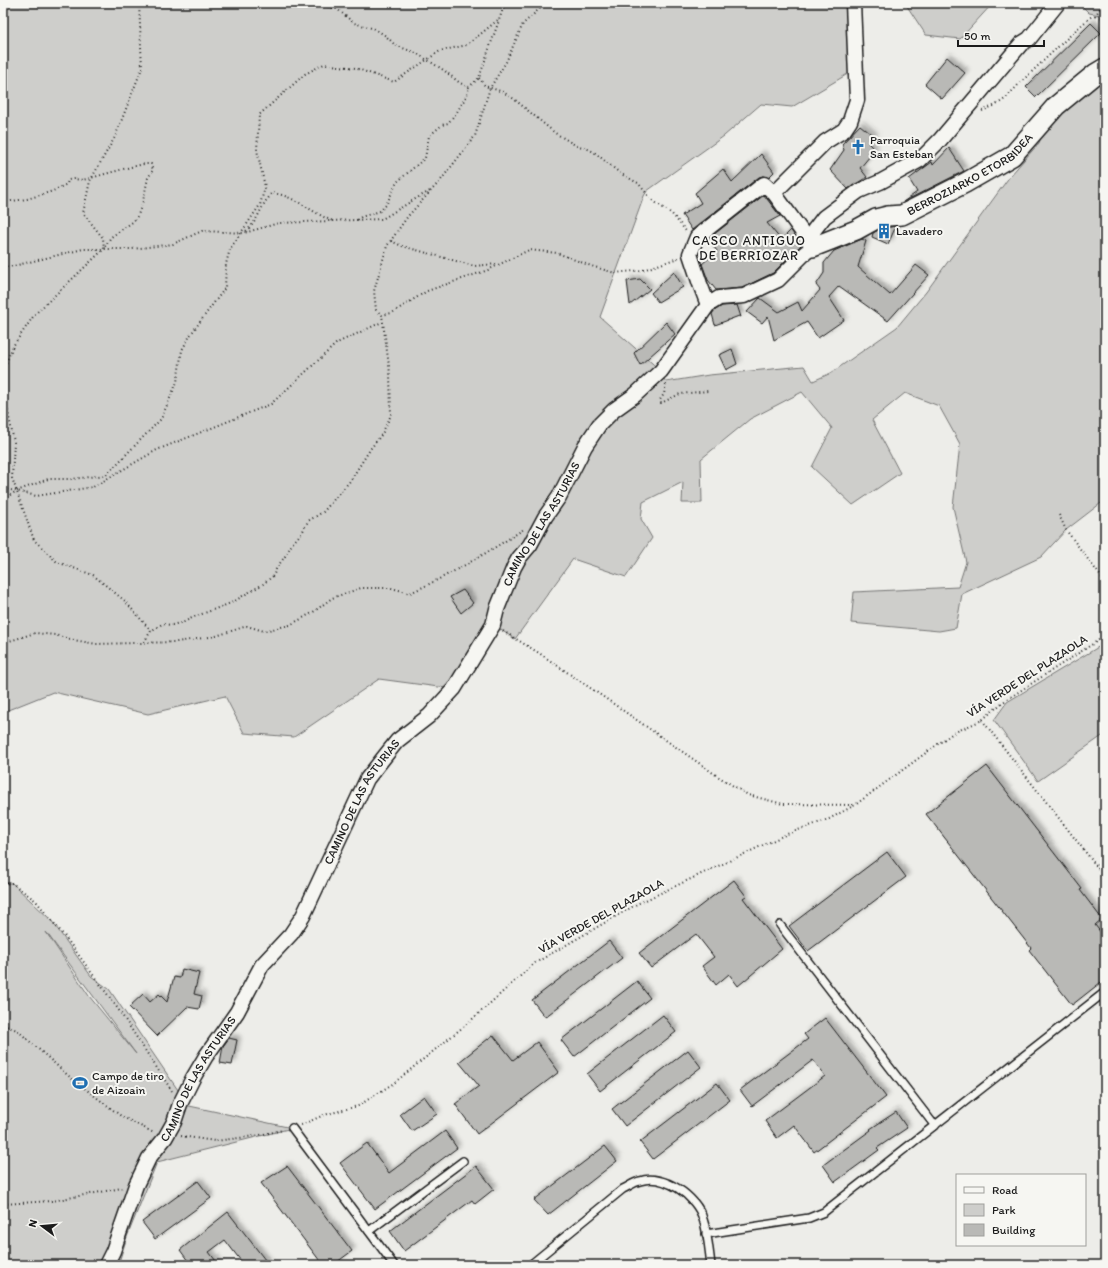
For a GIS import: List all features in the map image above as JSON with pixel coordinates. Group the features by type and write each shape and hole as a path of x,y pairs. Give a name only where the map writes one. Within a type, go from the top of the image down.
{"street":[{"path":"774,193 825,142 844,130 850,121 857,100 853,3"},
{"path":"812,244 774,193 764,184 697,237 690,254 708,305 719,298 744,296 778,280 806,253 812,244 814,230 824,217 859,191 880,182 920,160 940,140 1021,44 1029,40 1058,3"},
{"name":"BERROZIARKO ETORBIDEA","path":"812,244 856,230 888,216 902,215 965,183 1012,156 1056,106 1095,74 1105,68"},
{"name":"CAMINO DE LAS ASTURIAS","path":"106,1265 113,1251 136,1185 149,1158 165,1138 174,1122 180,1104 206,1056 237,1012 262,965 291,934 303,916 368,779 398,741 429,716 454,689 493,625 497,609 514,567 519,558 530,545 559,497 585,446 599,425 614,410 635,395 661,371 708,305"}],"lane":[{"path":"780,925 935,1126"},
{"path":"706,1234 809,1218 824,1212 1105,992"},
{"path":"292,1128 394,1265"},
{"path":"369,1231 463,1161"},
{"path":"530,1265 623,1189 640,1180 657,1180 673,1185 686,1194 698,1208 703,1218 711,1265"}],"path":[{"path":"104,249 103,238 83,213 92,178 116,137 124,112 142,68 139,3"},
{"path":"321,3 325,6 337,9 354,23 375,29 386,36 395,45 416,53 442,69 460,83 469,87"},
{"path":"356,220 361,216 380,211 386,205 398,182 425,158 429,136 442,125 448,123 457,112 467,95 469,87 479,78 505,3"},
{"path":"382,315 376,310 374,291 390,241 408,216 431,191 475,136 490,88 506,62 523,24 546,3"},
{"path":"960,115 985,110 1005,98 1078,28 1094,16 1104,3"},
{"path":"1094,16 1105,14"},
{"path":"3,499 17,491 48,479 72,479 106,475 161,419 177,382 182,350 191,334 224,288 226,264 230,249 260,205 265,186 257,150 259,114 305,74 324,64 355,68 394,82 440,51 467,45 499,19"},
{"path":"479,78 485,86 503,92 514,99 555,133 577,146 584,147 594,152 621,174 638,184 652,200 672,214 687,233 697,237"},
{"path":"3,202 27,199 52,191 67,184 68,180 84,180 144,164 151,164 153,170 148,178 143,201 134,221 111,237 104,249 35,314 13,346 3,370"},
{"path":"3,266 9,267 83,249 132,249 173,244 202,231 243,232 279,223 382,219 416,198 431,191"},
{"path":"243,232 258,218 258,213 270,197 271,193 286,196 322,217 334,222"},
{"path":"390,241 402,246 474,266 500,264"},
{"path":"382,315 392,313 427,291 488,270 529,250 557,253 591,266 615,273 643,270 690,254"},
{"path":"144,643 151,631 162,624 172,625 184,622 231,603 263,584 273,576 277,567 292,544 303,531 308,521 323,512 350,481 371,448 382,434 391,414 390,373 382,315"},
{"path":"3,490 17,491 36,496 93,486 157,450 271,404 337,343 382,322"},
{"path":"661,371 666,382 664,394 660,400 660,403 680,394 708,391"},
{"path":"3,387 14,442 12,478 34,540 57,562 93,575 125,601 151,631"},
{"path":"3,414 9,417"},
{"path":"1060,515 1066,530 1105,582"},
{"path":"3,643 35,633 55,635 96,644 177,642 216,636 246,626 264,631 290,625 312,613 332,598 361,588 391,588 410,593 442,579 505,542 528,526"},
{"path":"493,625 539,653 669,741 719,777 748,795 783,804 855,805"},
{"name":"VÍA VERDE DEL PLAZAOLA","path":"165,1138 182,1136 215,1141 255,1136 292,1128 324,1115 358,1106 394,1083 468,1022 535,963 637,904 787,834 829,819 855,805 952,733 982,720 1003,702 1105,636"},
{"path":"982,720 1105,877"},
{"path":"3,884 12,884 36,901 66,938 116,1006 180,1104"},
{"path":"3,1025 17,1030 71,1078 121,1116 165,1138"},
{"path":"3,1204 52,1201 136,1185"}],"green space":[{"path":"3,3 868,3 849,16 851,72 792,107 761,104 724,136 647,191 644,196 600,317 661,371 660,373 666,382 709,375 804,366 813,381 831,373 897,327 926,292 1010,176 1039,143 1044,129 1096,85 1105,80 1105,500 1066,530 1041,557 962,594 956,628 939,631 851,623 854,592 958,587 966,562 953,507 960,444 939,406 905,393 872,420 900,473 853,505 812,467 832,428 802,392 750,419 701,459 702,503 682,503 683,482 643,502 641,519 652,538 626,577 573,559 515,639 493,625 446,688 379,679 294,737 244,733 225,696 148,714 53,692 3,712"},
{"path":"905,3 993,3 960,39 926,35"},
{"path":"1079,3 1105,3 1105,31 1100,15 1089,13"},
{"path":"1105,643 1105,734 1038,781 994,720 1007,702"},
{"name":"Campo de tiro de Aizoain","path":"3,883 12,883 51,920 91,976 109,989 180,1093 180,1104 292,1128 157,1162 127,1237 118,1265 3,1265","holes":["46,932 136,1054 89,996"]}],"building":[{"path":"1091,23 1101,33 1036,97 1026,87"},
{"path":"947,57 965,73 942,99 925,84"},
{"name":"Parroquia San Esteban","path":"860,125 875,137 868,143 875,150 860,168 867,177 848,189 830,170 844,150 842,144"},
{"path":"949,148 964,171 903,202 917,192 909,179 932,162 933,165"},
{"path":"761,154 774,172 769,177 759,177 692,230 682,215 701,203 695,193 723,169 732,182"},
{"path":"764,195 780,216 767,223 781,240 791,230 801,245 773,273 742,288 716,290 708,280 702,264 717,251 708,239"},
{"name":"Lavadero","path":"896,226 888,244 872,237 873,233 880,229"},
{"path":"862,239 866,241 858,267 890,295 916,265 929,275 888,321 839,286 829,297 844,320 818,338 807,322 774,340 768,316 762,323 747,312 760,298 779,312 798,302 802,311 820,290 816,285 824,273 824,263 834,251"},
{"path":"674,272 683,287 658,302 651,293"},
{"path":"640,279 650,289 630,305 627,281"},
{"path":"737,305 741,317 739,316 715,325 712,314 714,311 722,306"},
{"path":"666,322 675,334 640,365 634,353"},
{"path":"732,349 737,364 726,370 719,355"},
{"path":"463,590 473,603 461,613 450,597"},
{"path":"987,766 1082,889 1080,890 1102,919 1095,925 1105,938 1105,979 1072,1005 1029,950 1031,948 926,814"},
{"path":"887,852 906,877 808,951 789,926"},
{"path":"734,880 746,896 743,898 782,949 738,986 729,974 716,985 702,966 714,957 696,934 651,968 639,953"},
{"path":"609,941 622,958 545,1017 532,1000"},
{"path":"182,969 199,973 194,994 202,996 199,1009 187,1007 157,1036 129,1007 143,994 150,1002 159,994 167,1002 174,977 180,978"},
{"path":"637,981 650,998 574,1057 561,1040"},
{"path":"663,1015 676,1032 600,1091 587,1074"},
{"path":"825,1018 886,1097 814,1152 794,1125 777,1138 765,1121 825,1076 813,1060 752,1106 740,1090 808,1039 804,1034"},
{"path":"493,1035 513,1060 537,1042 559,1072 477,1134 455,1104 479,1086 459,1062"},
{"path":"229,1038 237,1040 232,1065 220,1063 223,1046"},
{"path":"688,1050 701,1067 625,1126 612,1109"},
{"path":"717,1083 730,1100 653,1159 640,1142"},
{"path":"424,1096 437,1114 412,1131 400,1114"},
{"path":"896,1112 907,1128 877,1148 879,1150 835,1182 823,1165 871,1130 870,1129"},
{"path":"445,1131 457,1148 375,1209 340,1163 367,1143 389,1173"},
{"path":"605,1146 617,1161 548,1215 534,1200"},
{"path":"287,1166 352,1251 333,1265 323,1265 261,1183"},
{"path":"476,1166 494,1189 475,1204 472,1200 404,1251 390,1231"},
{"path":"198,1181 211,1198 155,1239 142,1222"},
{"path":"228,1212 269,1265 244,1265 225,1240 209,1252 219,1265 191,1265 180,1250"}],"place":[{"name":"Parroquia San Esteban","path":"858,147"},
{"name":"Lavadero","path":"884,231"},
{"name":"Campo de tiro de Aizoain","path":"80,1083"}],"district":[{"name":"CASCO ANTIGUO DE BERRIOZAR","path":"749,248"}]}
